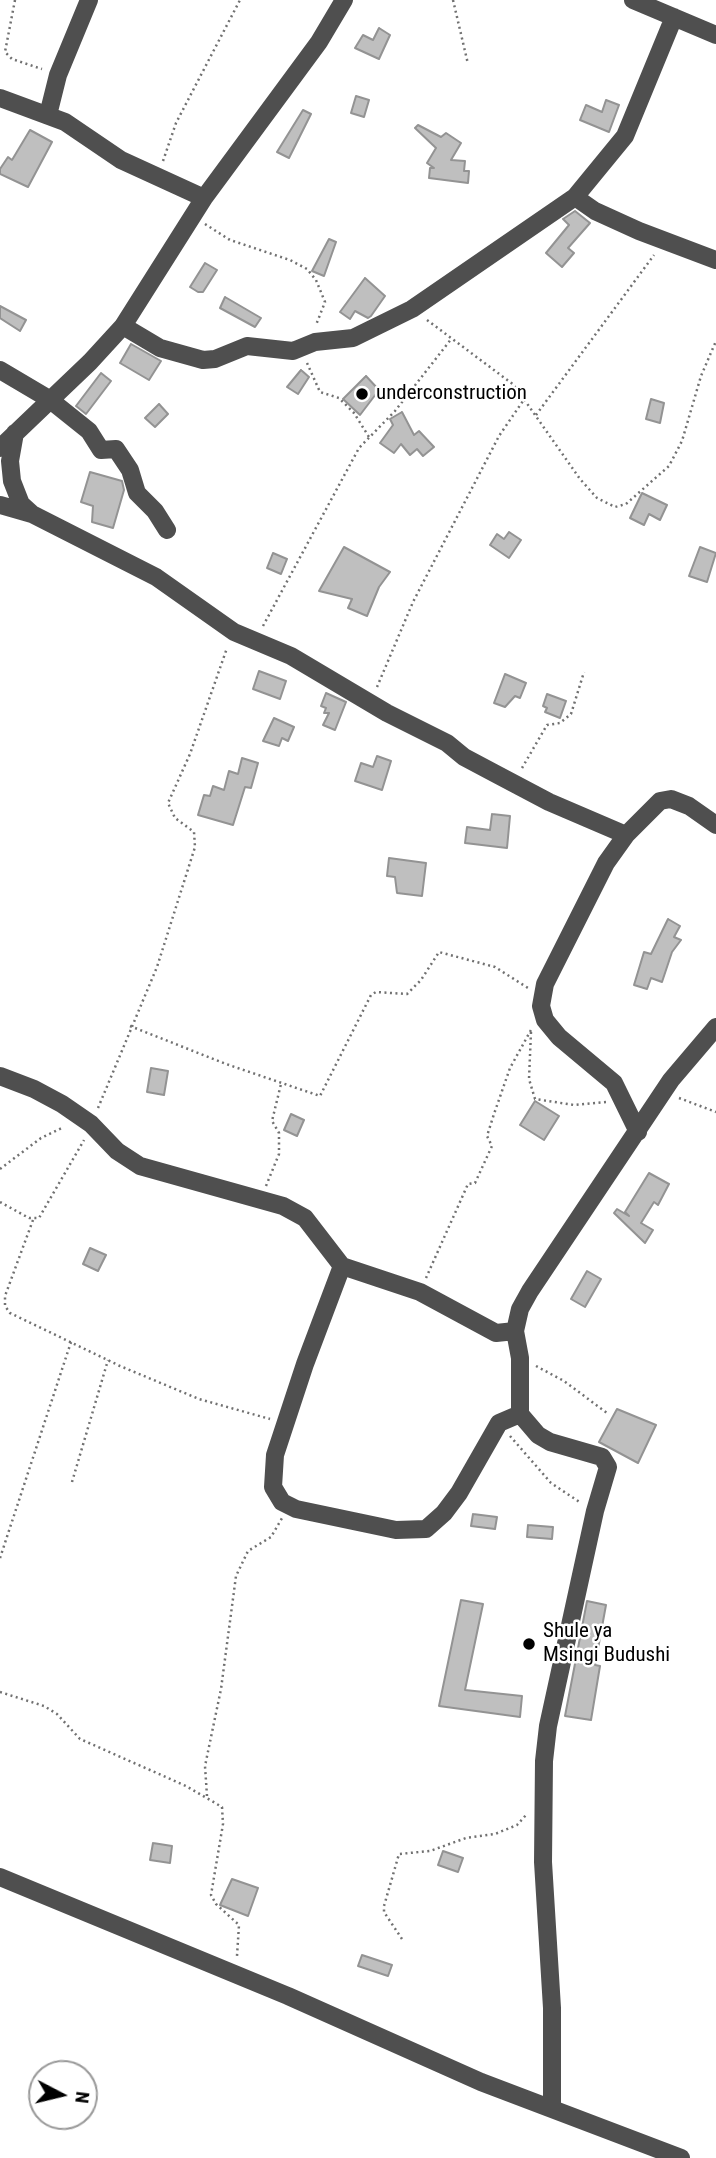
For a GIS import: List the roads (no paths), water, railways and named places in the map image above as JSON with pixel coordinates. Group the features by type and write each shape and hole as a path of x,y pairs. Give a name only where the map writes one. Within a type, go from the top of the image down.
{"street":[{"path":"48,115 58,75 89,0"},
{"path":"0,448 123,327 192,215 319,42 344,0"},
{"path":"633,0 716,35"},
{"path":"123,327 160,348 194,360 215,359 247,346 303,347 362,335 412,309 575,197 625,136 674,17"},
{"path":"0,97 48,115 157,178 204,198"},
{"path":"575,197 595,211 716,260"},
{"path":"0,370 49,399 89,431 101,450 116,449 130,470 137,493 155,511 167,530"},
{"path":"15,433 10,461 12,481 21,504 32,514"},
{"path":"0,505 32,514 156,577 234,632 291,656 370,703 447,743 464,757 514,784 626,835"},
{"path":"638,1132 623,1099 607,1075 559,1037 545,1020 542,1001 545,984 606,863 626,835 660,801 665,799 689,806 716,825"},
{"path":"552,2107 552,2008 543,1862 543,1797 548,1726 595,1511 608,1470 603,1457 551,1443 531,1430 520,1415 520,1358 515,1331 520,1309 541,1272 662,1093 716,1027"},
{"path":"0,1076 34,1088 88,1122 117,1152 140,1166 259,1198 305,1218 342,1266 420,1292 496,1333 515,1331"},
{"path":"342,1266 290,1411 272,1475 276,1494 289,1506 396,1530 426,1529 444,1513 459,1493 499,1423 520,1415"},
{"path":"0,1877 234,1974 481,2082 681,2158"}],"place":[{"name":"underconstruction","path":"362,394"},
{"name":"Shule ya Msingi Budushi","path":"529,1644"}]}
